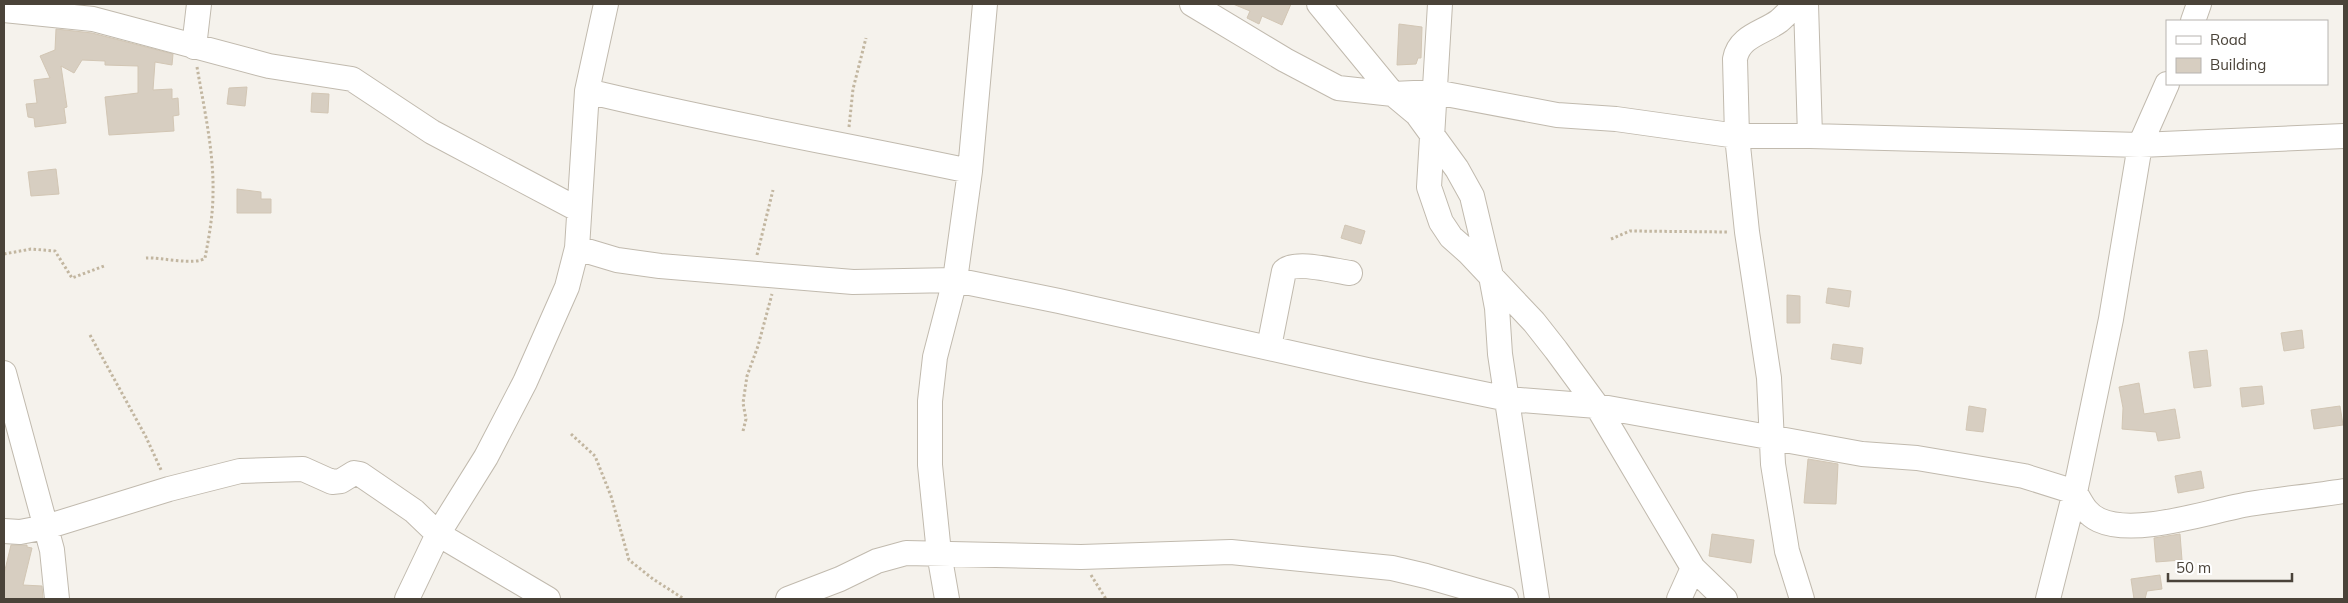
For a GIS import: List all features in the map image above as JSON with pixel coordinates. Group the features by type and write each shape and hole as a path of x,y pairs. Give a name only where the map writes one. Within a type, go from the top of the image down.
{"street":[{"path":"194,47 199,4"},
{"path":"408,599 438,534 486,457 525,382 568,287 577,248 587,91 606,4"},
{"path":"947,599 939,553 930,465 930,401 935,357 955,280 970,171 985,4"},
{"path":"1192,4 1285,60 1338,88 1392,94 1435,92 1557,115 1616,119 1737,136 1810,136 2140,145 2344,136"},
{"path":"1319,4 1392,94 1417,114 1433,133 1472,196 1497,308 1500,354 1536,599"},
{"path":"1440,4 1429,187 1432,202 1441,222 1451,237 1534,322 1597,406 1674,540 1693,568 1725,599"},
{"path":"1797,4 1779,21 1742,42 1736,50 1737,136 1747,232 1769,378 1771,438 1778,504 1787,551 1802,599"},
{"path":"1806,4 1810,136"},
{"path":"2193,20 2199,4"},
{"path":"4,10 93,19 269,66 352,79 432,132 579,210"},
{"path":"2048,599 2075,492 2111,319 2140,145 2168,85"},
{"path":"587,91 687,115 970,171"},
{"path":"577,248 617,260 651,265 778,274 853,282 955,280 1508,399 1597,406 1862,454 1917,458 2024,476 2075,492 2087,514 2100,521 2120,526 2164,522 2247,504 2344,491"},
{"path":"1270,347 1284,271 1289,266 1350,273"},
{"path":"4,373 52,550 57,599"},
{"path":"4,531 20,532 46,526 169,489 240,471 303,470 332,482 341,481 354,473 360,474 414,511 438,534 548,599"},
{"path":"788,599 890,556 906,553 1072,558 1231,552 1392,568 1506,599"},
{"path":"1679,599 1693,568"}],"path":[{"path":"846,145 853,89 866,38"},
{"path":"146,258 159,257 196,262 205,258 211,226 213,192 206,116 194,47"},
{"path":"752,272 773,190"},
{"path":"1611,239 1630,231 1747,232"},
{"path":"4,254 31,249 55,251 72,278 104,266"},
{"path":"743,430 746,419 743,403 747,376 758,346 778,274"},
{"path":"90,335 146,437 169,489"},
{"path":"571,434 596,456 611,496 629,560 653,579 684,599"}],"building":[{"path":"1233,4 1291,4 1282,25 1262,16 1259,24 1247,18 1250,11"},
{"path":"1399,24 1422,27 1421,58 1418,58 1416,64 1397,65"},
{"path":"56,29 92,33 173,54 172,65 155,62 153,90 172,89 172,99 178,98 179,115 173,116 174,131 109,135 105,97 138,93 138,66 105,65 105,61 82,60 74,73 61,66 67,107 64,108 66,123 35,127 34,118 28,117 26,104 37,103 34,80 50,78 40,56 55,50"},
{"path":"247,87 245,106 227,104 229,88"},
{"path":"312,93 329,94 328,113 311,112"},
{"path":"56,169 59,194 31,196 28,172"},
{"path":"237,189 261,192 261,199 271,199 271,213 237,213"},
{"path":"1345,225 1365,231 1361,244 1341,238"},
{"path":"1828,288 1851,291 1849,307 1826,303"},
{"path":"1787,295 1800,296 1800,323 1787,323"},
{"path":"2302,330 2304,348 2284,351 2281,333"},
{"path":"1833,344 1863,348 1861,364 1831,359"},
{"path":"2207,350 2211,386 2194,388 2189,352"},
{"path":"2139,383 2144,414 2175,409 2180,438 2158,441 2156,432 2122,429 2123,408 2119,387"},
{"path":"2262,386 2264,404 2242,407 2240,388"},
{"path":"1969,406 1986,409 1983,432 1966,430"},
{"path":"2340,406 2343,425 2314,429 2311,410"},
{"path":"1808,459 1838,464 1836,504 1804,503"},
{"path":"2201,471 2204,488 2178,493 2175,476"},
{"path":"1712,534 1754,540 1751,563 1709,556"},
{"path":"2180,534 2182,560 2156,562 2154,538"},
{"path":"11,545 27,545 27,547 32,548 23,585 42,586 43,599 4,599 4,574"},
{"path":"2160,575 2162,589 2147,591 2145,599 2134,599 2131,579"}]}
